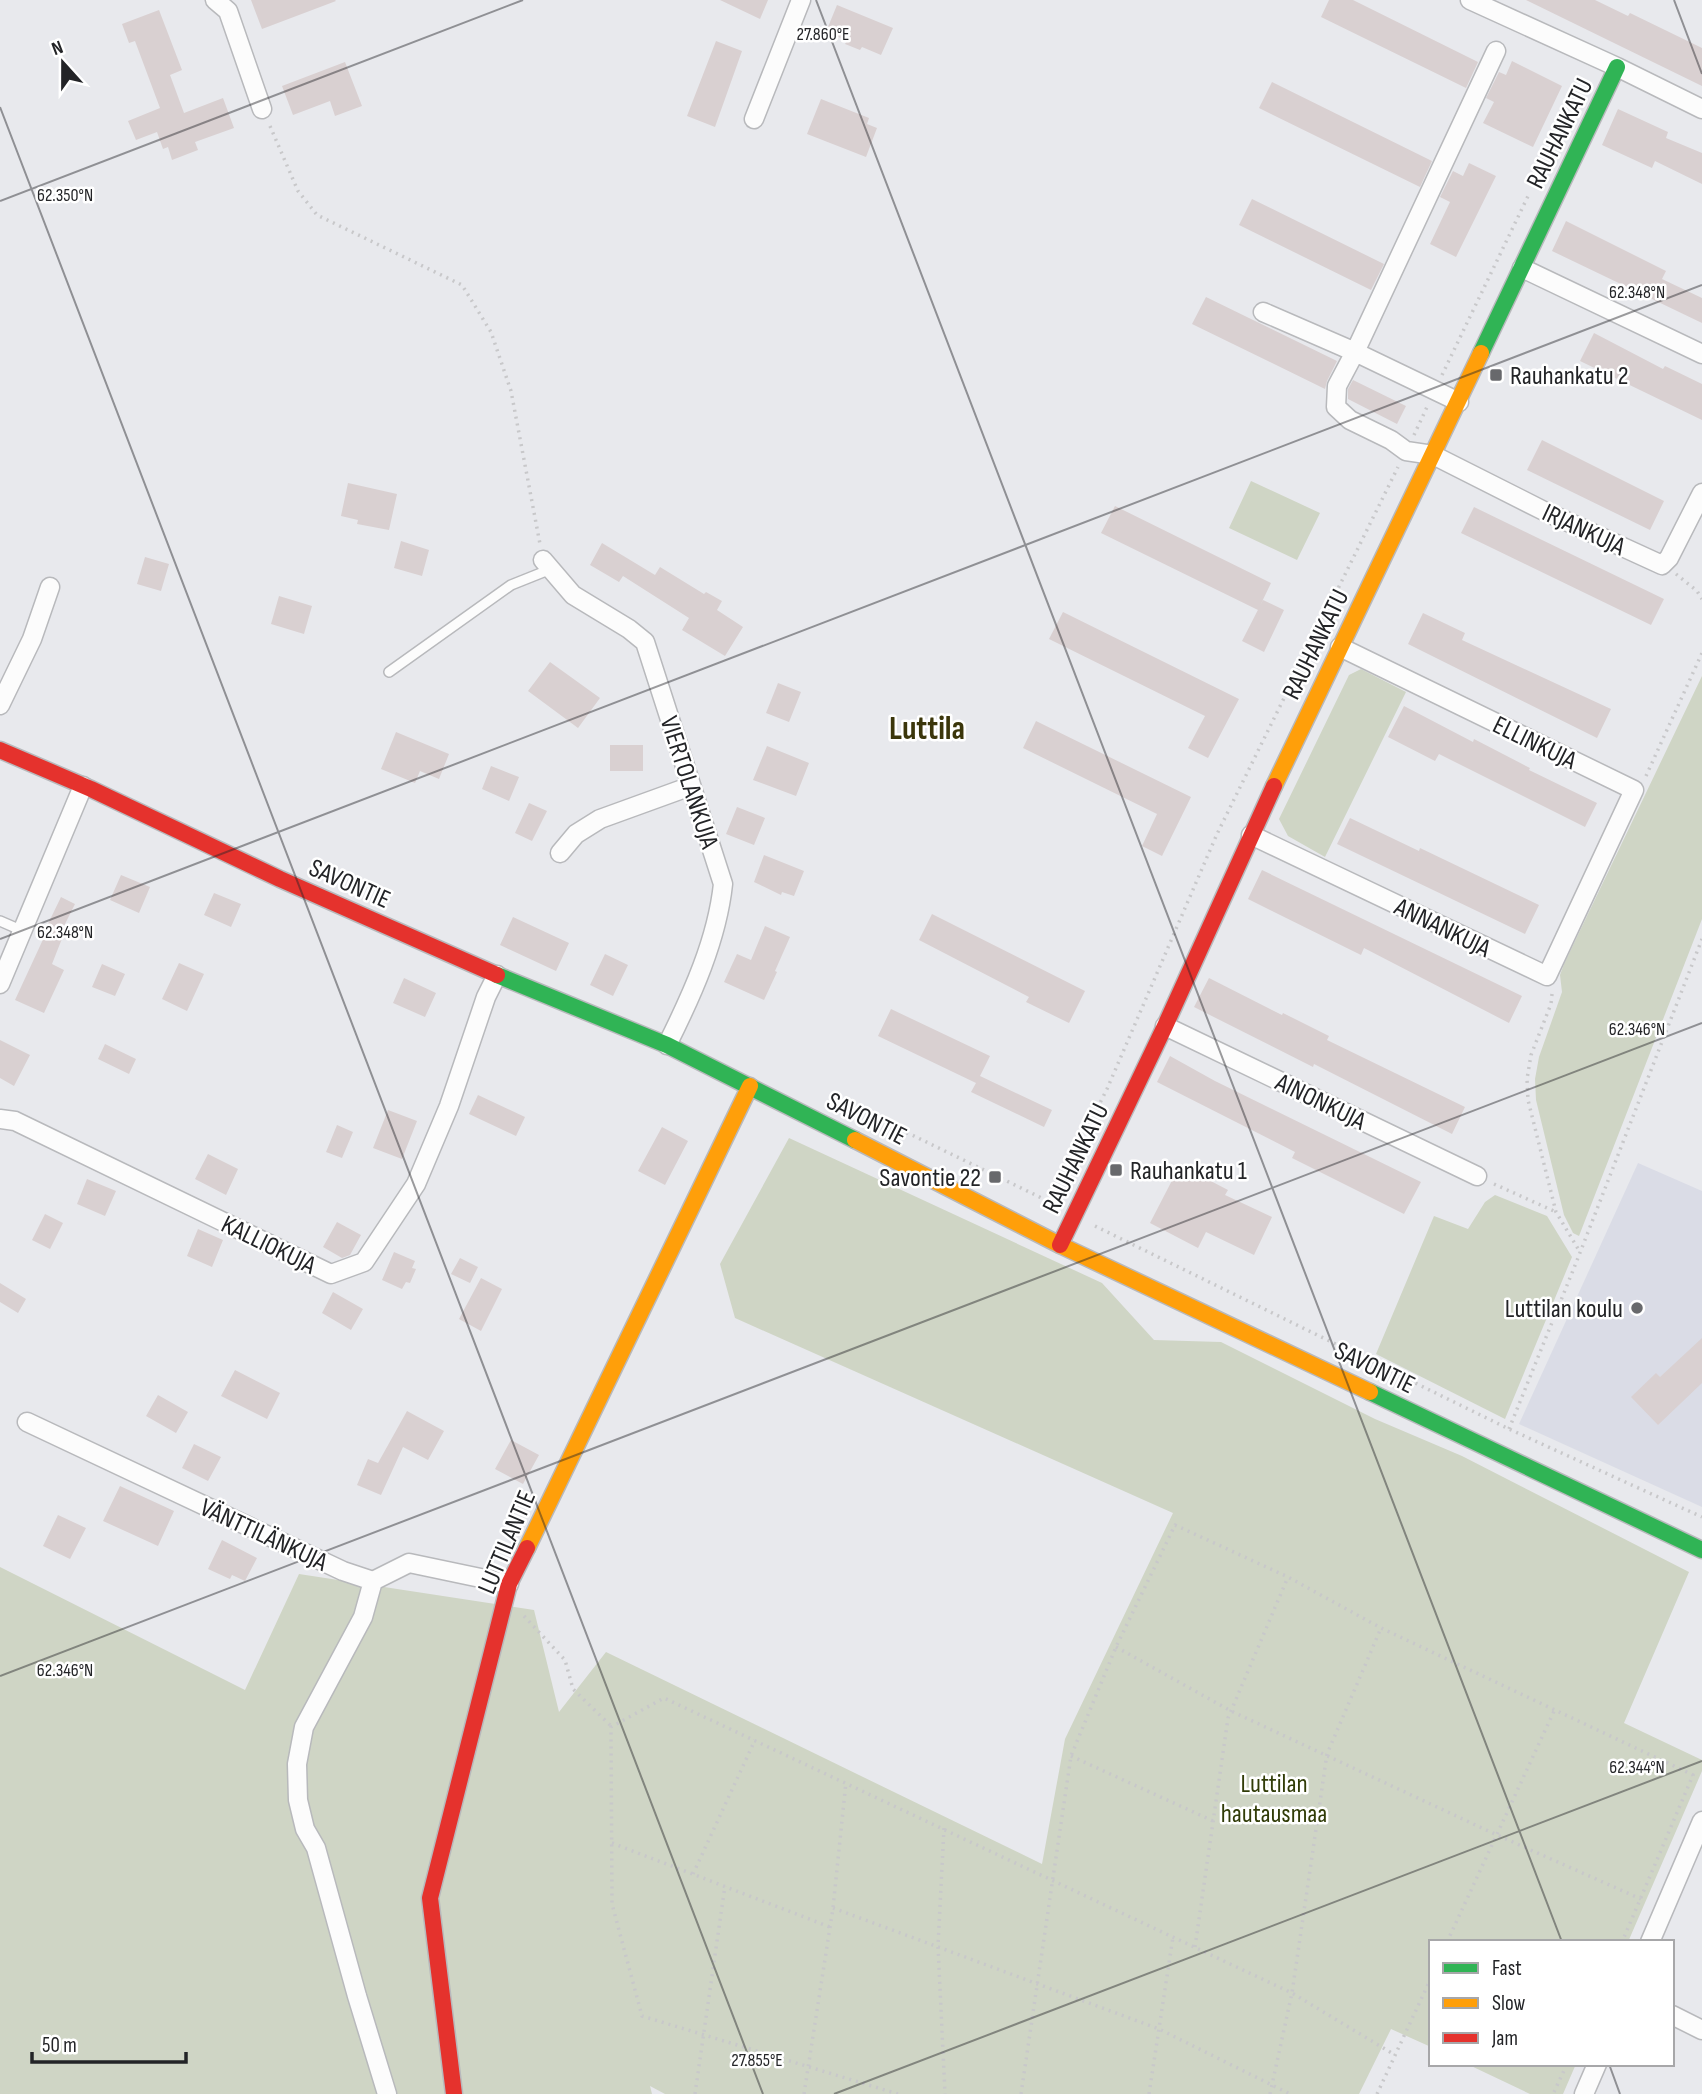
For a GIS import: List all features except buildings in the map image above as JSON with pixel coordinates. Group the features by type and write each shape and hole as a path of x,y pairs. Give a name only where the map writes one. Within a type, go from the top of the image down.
{"street":[{"path":"215,0 228,11 262,108"},
{"path":"754,119 801,0"},
{"path":"1470,0 1702,108"},
{"path":"1406,451 1391,440 1350,420 1336,407 1336,386 1355,352 1496,51"},
{"name":"RAUHANKATU","path":"1060,1245 1165,1026 1340,647 1618,67"},
{"path":"1522,268 1702,354"},
{"path":"1263,312 1459,402"},
{"name":"IRJANKUJA","path":"1406,451 1433,455 1544,511 1662,565"},
{"path":"1662,565 1669,558 1702,493"},
{"name":"VIERTOLANKUJA","path":"547,565 573,595 629,629 645,642 723,884 720,910 696,984 667,1045"},
{"path":"0,705 32,639 50,587"},
{"name":"ELLINKUJA","path":"1340,647 1634,790"},
{"name":"SAVONTIE","path":"0,750 497,975 667,1045 1060,1245 1702,1550"},
{"path":"0,985 83,786"},
{"path":"560,853 576,834 600,819 691,786"},
{"path":"1547,976 1634,790"},
{"name":"ANNANKUJA","path":"1251,835 1547,976"},
{"name":"KALLIOKUJA","path":"0,1119 15,1121 331,1274 364,1262 416,1184 449,1106 486,998 497,975"},
{"name":"AINONKUJA","path":"1165,1026 1477,1177"},
{"name":"LUTTILANTIE","path":"454,2094 430,1898 508,1590 750,1086"},
{"name":"VÄNTTILÄNKUJA","path":"27,1422 343,1571 373,1581"},
{"path":"387,2094 316,1848 305,1829 298,1800 297,1764 304,1727 363,1617 373,1581 410,1563 508,1590"},
{"path":"1651,1940 1702,1821"},
{"path":"1674,2016 1702,2030"},
{"path":"1584,2094 1596,2066"}],"lane":[{"path":"389,672 511,585 547,565"},
{"path":"0,921 23,931"}],"path":[{"path":"262,108 298,191 317,215 462,285 491,332 510,391 547,565"},
{"path":"1050,1202 1107,1089 1217,834 1534,184"},
{"path":"1662,565 1683,579 1702,599"},
{"path":"1634,790 1644,781 1655,760 1702,653"},
{"path":"1509,1429 1702,939"},
{"path":"1547,976 1553,986 1551,1004 1531,1055 1527,1079 1528,1100 1556,1212 1580,1252"},
{"path":"818,1096 912,1135 1509,1429 1702,1517"},
{"path":"1477,1177 1556,1212"},
{"path":"1021,2094 1071,1756 1116,1647 1175,1525 1288,1577 1381,1628 1693,1774 1623,1940"},
{"path":"1195,1947 1228,1718 1288,1577"},
{"path":"508,1590 565,1660 573,1689 611,1727 612,1904 642,2016 898,2094"},
{"path":"1270,2094 1292,1993 1327,1754 1381,1628"},
{"path":"1116,1647 1231,1711 1641,1899"},
{"path":"611,1727 664,1698 1292,1993 1395,2055"},
{"path":"1448,1940 1555,1709"},
{"path":"693,1874 755,1740"},
{"path":"1071,1756 1213,1821"},
{"path":"804,2094 833,1908 846,1782"},
{"path":"944,1828 938,1946 945,2094"},
{"path":"612,1843 830,1927"},
{"path":"695,2094 725,1886"},
{"path":"833,1908 1159,2029 1290,2094"},
{"path":"1149,2094 1173,1937"},
{"path":"1377,2094 1429,1982"},
{"path":"1554,2092 1566,2066"}],"shaded area":[{"name":"Luttilan koulu","path":"1638,1163 1702,1191 1702,1507 1519,1424"}],"green space":[{"path":"1251,481 1320,513 1297,560 1229,528"},
{"path":"1361,669 1406,692 1325,857 1288,836 1279,819 1349,675"},
{"path":"1702,676 1702,919 1579,1236 1573,1233 1564,1215 1536,1100 1535,1079 1539,1057 1562,992 1560,975 1564,964"},
{"name":"Luttilan hautausmaa","path":"789,1138 1102,1283 1154,1340 1221,1342 1375,1419 1462,1456 1689,1572 1624,1723 1702,1760 1702,1771 1629,1940 1429,1940 1429,2046 1391,2029 1359,2094 665,2094 650,2086 652,2094 0,2094 0,1567 245,1690 299,1574 534,1610 559,1712 606,1652 1042,1864 1065,1739 1173,1513 735,1318 720,1264"},
{"path":"1495,1195 1547,1216 1572,1257 1505,1419 1376,1354 1434,1216 1468,1229 1485,1202"},
{"path":"1471,2066 1575,2066 1563,2094 1530,2094"}],"traffic: fast":[{"path":"1481,353 1617,67"},
{"path":"497,975 667,1045 855,1140"},
{"path":"1370,1392 1702,1550"}],"traffic: slow":[{"path":"1274,786 1481,353"},
{"path":"527,1548 750,1086"},
{"path":"855,1140 1060,1245 1370,1392"}],"traffic: jam":[{"path":"0,750 497,975"},
{"path":"1060,1245 1165,1026 1274,786"},
{"path":"454,2094 430,1898 509,1584 527,1548"}],"place":[{"name":"Rauhankatu 2","path":"1496,375"},
{"name":"Rauhankatu 1","path":"1116,1170"},
{"name":"Savontie 22","path":"995,1177"},
{"name":"Luttilan koulu","path":"1637,1308"}],"district":[{"name":"Luttila","path":"927,727"}]}
